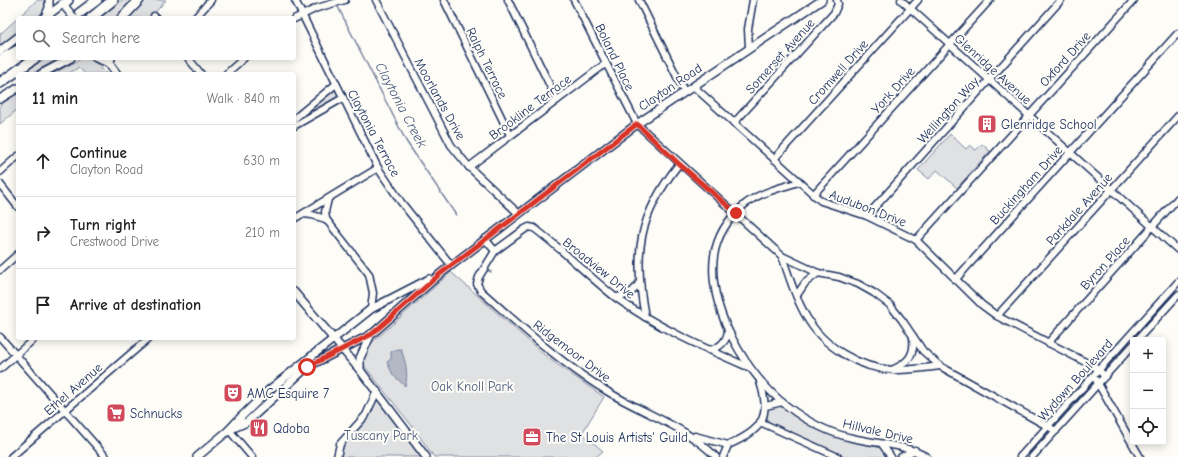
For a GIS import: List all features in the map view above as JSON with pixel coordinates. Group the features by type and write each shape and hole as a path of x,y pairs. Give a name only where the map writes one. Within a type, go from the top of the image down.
{"highway":[{"path":"76,16 97,0"},
{"path":"94,16 114,0"},
{"path":"124,16 139,0"},
{"path":"0,60 16,51"},
{"path":"0,70 16,58"},
{"path":"0,83 32,60"}],"main road":[{"path":"45,16 49,0"},
{"name":"Clayton Road","path":"229,430 247,422 307,367 372,334 451,265 637,124 684,91 822,0"},
{"path":"47,16 64,3 72,16"},
{"path":"0,51 16,39"},
{"path":"45,72 66,60"},
{"path":"108,60 114,72"},
{"path":"0,99 16,89"},
{"name":"Clayton Road","path":"197,457 229,430 269,390 371,309 440,274"},
{"path":"296,294 377,391 426,457"},
{"path":"360,370 361,355 372,334"}],"street":[{"path":"197,16 211,0"},
{"name":"Claytonia Terrace","path":"295,0 378,168 401,202 451,265"},
{"name":"Moorlands Drive","path":"376,0 443,132 469,168 519,214"},
{"name":"Ralph Terrace","path":"444,0 510,135"},
{"path":"508,0 557,100"},
{"name":"Boland Place","path":"574,0 605,64 637,124 679,164 736,213 782,256"},
{"path":"639,0 684,91"},
{"path":"749,48 748,29 753,0"},
{"name":"Somerset Avenue","path":"734,123 834,13 838,4 837,0"},
{"name":"Glenridge Avenue","path":"901,0 1178,250"},
{"name":"Cromwell Drive","path":"774,159 918,0"},
{"name":"York Drive","path":"813,194 990,0"},
{"name":"Wellington Way","path":"867,216 1061,0"},
{"name":"Oxford Drive","path":"916,240 1134,0"},
{"path":"296,18 302,14 339,1"},
{"name":"Buckingham Drive","path":"955,280 1178,33"},
{"path":"190,60 199,72"},
{"path":"228,72 242,60"},
{"name":"Brookline Terrace","path":"469,168 510,135 605,64"},
{"path":"296,117 336,84"},
{"name":"Audubon Drive","path":"693,86 824,203 867,216 916,240 955,280 982,305 997,316 1099,370 1105,376"},
{"path":"296,125 343,98"},
{"name":"Parkdale Avenue","path":"997,316 1178,116"},
{"path":"0,172 16,158"},
{"path":"646,317 639,283 638,263 643,228 652,204 661,187 679,164"},
{"path":"296,218 378,168"},
{"name":"Hillvale Drive","path":"799,182 761,194 736,213 720,237 714,257 717,296 728,330 748,367 782,402 830,432 915,450 928,457"},
{"path":"0,184 16,204"},
{"name":"Byron Place","path":"1048,343 1178,198"},
{"path":"328,199 325,212 326,219 369,274 372,293 371,309"},
{"path":"301,214 326,219"},
{"name":"Broadview Drive","path":"495,251 525,228 534,228 589,276 616,297 646,317 678,336 748,367"},
{"path":"485,239 495,251"},
{"name":"Ridgemoor Drive","path":"495,251 479,277 477,284 480,291 544,347 575,370 610,393 691,435 716,457"},
{"path":"0,270 16,256"},
{"path":"782,256 818,273 839,277 858,284 876,295 890,305 923,351 940,366 1056,431"},
{"path":"782,256 805,316 815,330 829,343 852,358 873,366 893,370 940,366"},
{"path":"797,295 805,283 818,273"},
{"name":"Wydown Boulevard","path":"1020,457 1178,282"},
{"path":"616,297 629,295 635,291 639,283"},
{"path":"1140,337 1175,302 1178,295"},
{"path":"1166,296 1175,302"},
{"path":"708,350 717,348 723,343 727,337 728,330"},
{"path":"0,337 106,457"},
{"path":"893,370 907,362 912,355 914,347 913,337"},
{"path":"0,369 33,340"},
{"name":"Ethel Avenue","path":"11,457 147,340"},
{"name":"Wydown Boulevard","path":"1032,457 1130,348"},
{"path":"1093,377 1098,383 1140,457"},
{"path":"723,457 728,445 753,432 760,422 766,406 760,381"},
{"path":"337,457 340,444 364,418 377,391"},
{"path":"766,406 782,402"},
{"path":"760,422 838,457"},
{"path":"229,430 252,457"},
{"path":"691,435 728,445"},
{"path":"882,444 891,457"},
{"path":"901,457 915,450"}],"green space":[{"path":"37,0 45,0 45,10 38,16 20,16"},
{"path":"122,0 135,0 120,16 102,16"},
{"path":"146,0 166,0 152,16 131,16"},
{"path":"16,20 16,34 0,46 0,34"},
{"path":"42,60 56,60 35,72 26,72"},
{"path":"79,60 90,60 94,61 105,72 83,72 79,67 71,72 56,72"},
{"path":"335,89 339,95 336,99 296,122"},
{"path":"16,94 16,111 0,124 0,105"},
{"path":"950,134 966,149 970,145 976,150 982,144 990,151 957,188 937,170 929,179 918,170"},
{"name":"Oak Knoll Park","path":"451,272 548,358 604,397 582,433 603,451 596,457 434,457 412,426 362,363 367,347"},
{"name":"Tuscany Park","path":"377,391 426,457 337,457 337,452 361,422"},
{"path":"780,405 826,432 844,439 881,448 888,457 843,457 811,441 771,424 767,419 766,412 770,406"}],"shaded area":[{"path":"401,349 405,362 407,377 405,386 393,375 387,362 391,359 391,352"}],"waterway":[{"name":"Claytonia Creek","path":"337,5 406,141 456,215"},
{"path":"487,270 491,272"}],"place":[{"name":"Glenridge School","path":"987,124"},
{"name":"AMC Esquire 7","path":"233,393"},
{"name":"Schnucks","path":"116,413"},
{"name":"Qdoba","path":"259,428"},
{"name":"The St Louis Artists' Guild","path":"532,437"}],"route":[{"path":"307,367 320,359 372,334 440,274 637,124 679,164 736,213"}]}
